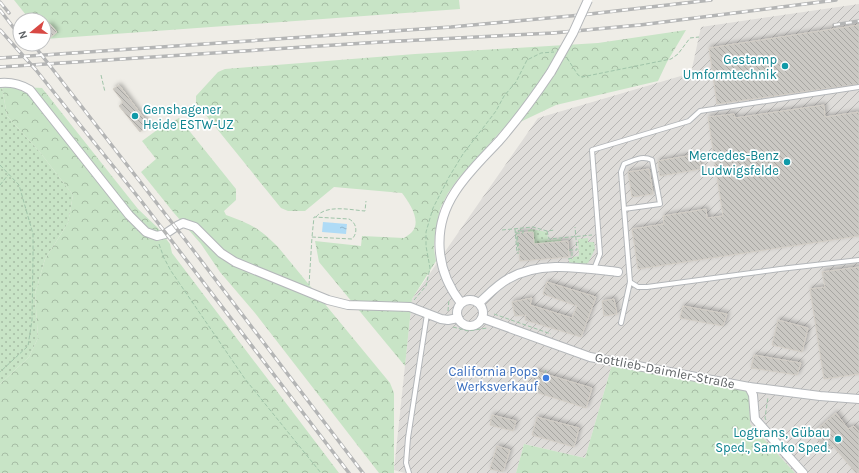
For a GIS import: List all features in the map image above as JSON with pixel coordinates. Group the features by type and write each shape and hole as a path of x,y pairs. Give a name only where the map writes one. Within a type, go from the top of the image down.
{"street":[{"path":"461,303 447,281 440,253 439,234 445,210 460,185 512,125 550,72 573,33 588,0"},
{"path":"0,83 8,82 20,84 36,96 129,215 146,232 157,236 164,234 176,226 187,223 195,226 221,253 235,262 308,293 348,305 410,307 448,320 458,318"},
{"path":"479,303 499,285 516,275 530,270 552,267 594,268 618,272"},
{"path":"468,299 479,303 483,310 482,318 477,324 469,326 462,323 458,318 457,310 461,303 468,299"},
{"name":"Gottlieb-Daimler-Straße","path":"482,318 493,318 590,356 749,387 753,395 755,419 803,473"},
{"path":"749,387 820,396 859,399"}],"lane":[{"path":"594,268 600,254 592,150 689,121 700,111 859,87"},
{"path":"621,323 630,282 630,272 624,209 621,172 624,164 646,157 652,160 660,204 624,209"},
{"path":"630,282 638,287 647,287 859,260"},
{"path":"618,272 630,272"},
{"path":"409,473 406,463 408,438 428,314"}],"path":[{"path":"563,55 568,59 578,75 582,77 671,59 678,54 690,38 699,37"},
{"path":"410,307 414,298 426,286 430,268 426,246 426,232 433,208 449,177 463,154 496,111 504,96 516,82 527,60 541,53 557,52"},
{"path":"101,75 105,92"},
{"path":"0,165 19,185 33,234 32,320 28,346 0,372"},
{"path":"0,185 8,175"},
{"path":"308,293 314,217 328,210 365,211 366,201"},
{"path":"312,237 352,239 355,234 356,225 352,220 316,217"},
{"path":"502,230 532,227 548,231 555,230"},
{"path":"569,250 577,250 575,227"},
{"path":"515,229 517,253 519,253"},
{"path":"523,230 523,232 517,233 518,250 516,231 523,230"},
{"path":"548,231 549,239 599,235"},
{"path":"157,236 164,258 171,271 237,366 321,473"},
{"path":"568,268 568,258 572,258 572,250"},
{"path":"455,295 449,299 448,302 448,320 450,326 468,331 489,328 493,318 554,336"},
{"path":"545,374 546,369"},
{"path":"768,395 765,418 768,424"}],"shaded area":[{"path":"859,4 859,473 795,473 750,424 613,361 585,458 524,444 516,473 405,473 394,470 412,299 538,118 691,73 701,27"}],"green space":[{"path":"14,0 459,0 460,9 52,38 52,12 24,12"},
{"path":"686,30 667,62 658,81 556,105 501,131 458,179 448,193 440,209 435,234 434,249 436,261 412,299 405,366 319,262 315,241 361,246 362,236 404,238 412,232 416,223 408,201 402,193 334,187 305,211 288,211 281,208 196,103 196,96 218,72 225,69 415,54 598,43"},
{"path":"0,86 2,86 7,116 39,151 73,195 68,223 45,259 35,294 38,338 29,357 0,384"},
{"path":"2,86 42,88 138,209 158,228 170,244 172,253 339,473 0,473 0,384 29,357 38,338 35,294 45,259 68,223 73,195 39,151 7,116"},
{"path":"179,118 236,189 236,200 224,211 226,215 254,227 278,247 390,383 394,393 394,473 379,473 255,313 220,272 201,244 141,172 156,159 142,141 157,130"},
{"path":"532,229 547,232 548,240 561,239 561,241 534,244 533,232 528,232 528,230"},
{"path":"588,238 588,242 594,242 595,249 588,263 569,263 569,259 579,256 578,239"},
{"path":"613,361 749,387 750,424 795,473 516,473 524,444 585,458"}],"water":[{"path":"323,222 347,224 346,234 322,232"}],"building":[{"name":"Gestamp Umformtechnik","path":"859,25 859,84 717,104 709,48"},
{"path":"52,26 57,32 52,36"},
{"name":"Genshagener Heide ESTW-UZ","path":"119,85 149,125 140,132 119,106 123,102 113,89"},
{"name":"Mercedes-Benz Ludwigsfelde","path":"824,105 825,117 859,112 859,236 638,269 632,229 664,224 663,216 706,209 707,218 723,216 708,117 734,114 735,118"},
{"path":"698,154 701,169 660,176 658,161"},
{"path":"649,169 653,194 632,197 628,172"},
{"path":"533,232 534,244 568,241 569,257 520,261 517,233"},
{"path":"859,267 859,374 824,379 810,289 825,287 822,272"},
{"path":"547,282 596,297 581,337 525,320 526,315 515,316 512,302 532,298 530,305 572,318 577,306 543,294"},
{"path":"614,299 617,314 604,316 602,301"},
{"path":"683,306 727,314 723,326 680,318"},
{"path":"778,320 808,328 802,352 772,345"},
{"path":"754,355 801,363 797,375 751,368"},
{"path":"535,371 592,388 586,408 529,390"},
{"name":"Logtrans, Gübau Sped., Samko Sped.","path":"836,413 848,429 854,426 859,432 859,473 856,473 832,445 826,450 813,433"},
{"path":"492,415 516,421 513,431 490,425"},
{"path":"537,417 579,428 574,447 532,435"},
{"path":"497,446 510,450 503,472 490,469"}],"railway":[{"path":"0,58 451,27 581,15 711,0"},
{"path":"0,67 381,42 553,33 640,25 836,0"},
{"path":"0,2 9,13"},
{"path":"0,10 12,26"},
{"path":"834,25 859,21"},
{"path":"0,30 36,70 142,202 349,473"},
{"path":"39,52 187,242 363,473"}],"place":[{"name":"Gestamp Umformtechnik","path":"785,66"},
{"name":"Genshagener Heide ESTW-UZ","path":"135,116"},
{"name":"Mercedes-Benz Ludwigsfelde","path":"787,162"},
{"name":"California Pops Werksverkauf","path":"546,378"},
{"name":"Logtrans, Gübau Sped., Samko Sped.","path":"838,439"}]}
